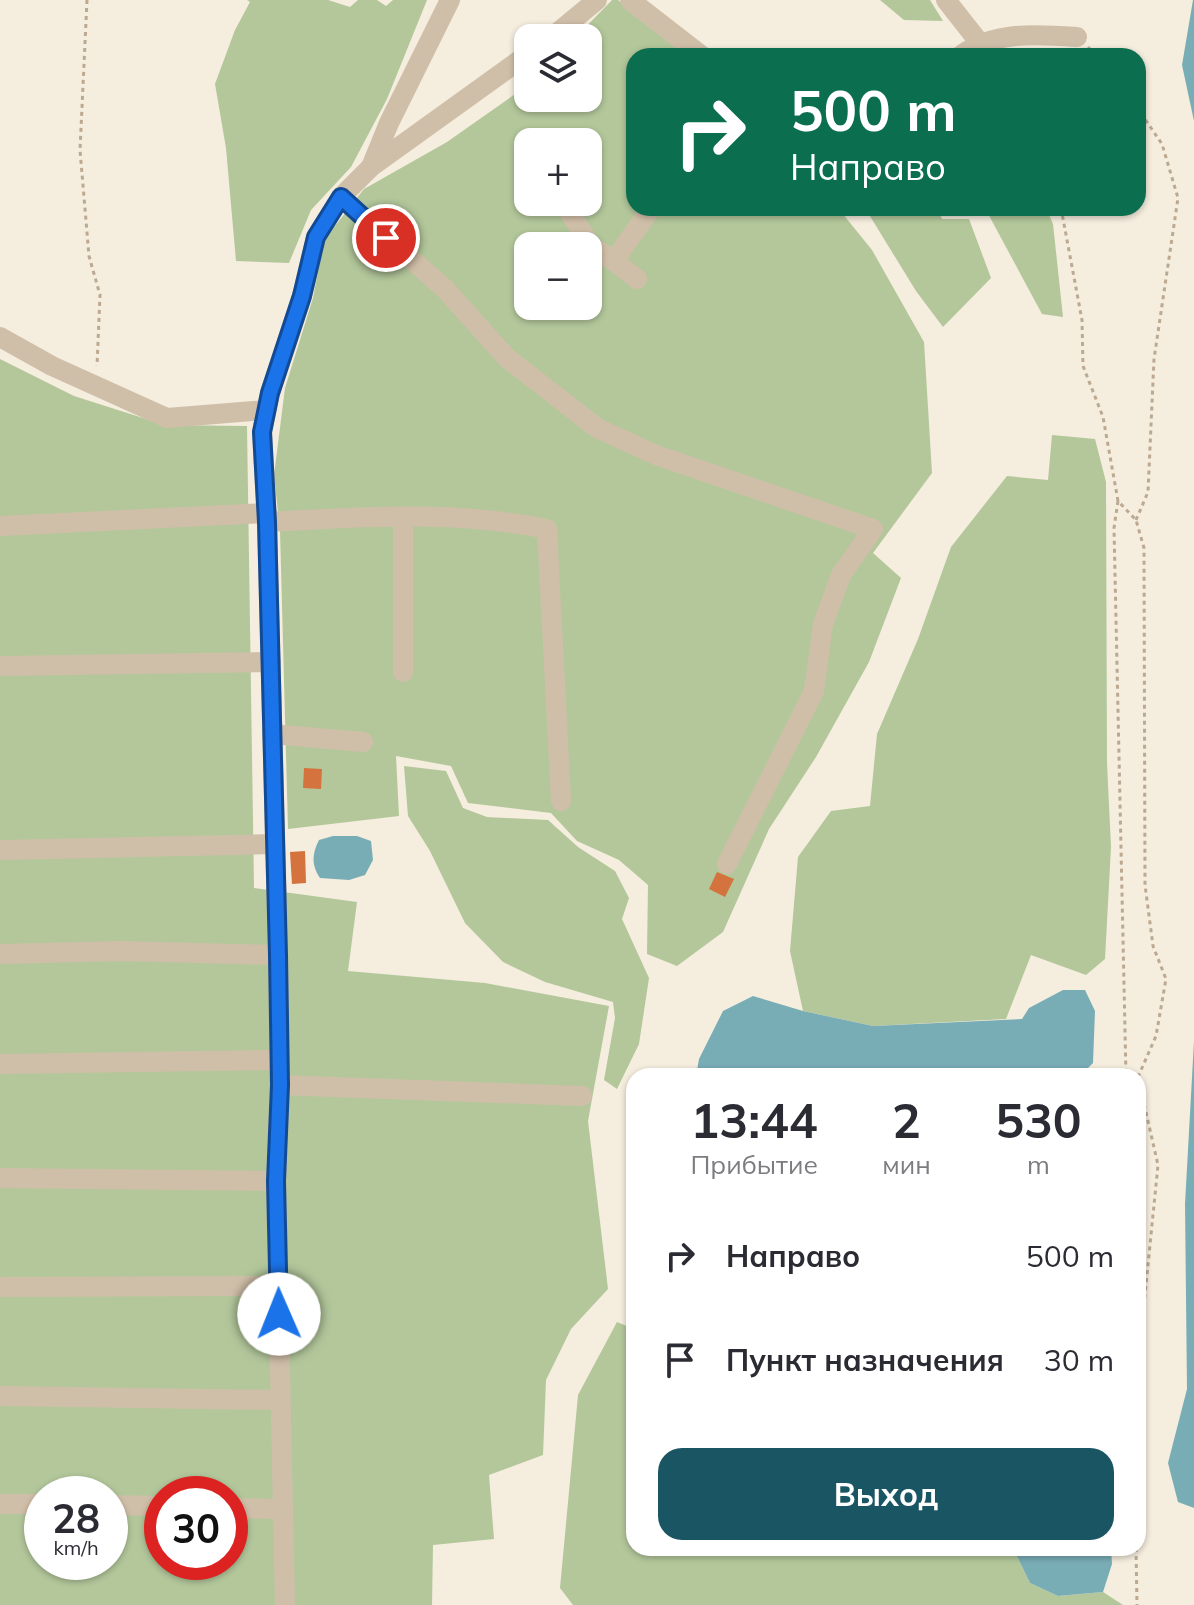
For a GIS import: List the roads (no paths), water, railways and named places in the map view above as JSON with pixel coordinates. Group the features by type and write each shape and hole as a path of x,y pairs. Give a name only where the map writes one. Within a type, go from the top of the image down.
{"street":[{"path":"371,167 389,123 450,0"},
{"path":"568,24 597,0"},
{"path":"630,0 692,48"},
{"path":"946,0 979,42"},
{"path":"971,48 979,42 1033,34 1077,37"},
{"path":"285,1605 276,1181 280,1085 278,955 262,432 316,237 341,197 371,167 514,64"},
{"path":"341,197 445,289 507,358 597,428 656,455 873,529 841,575 823,624 814,691 727,864"},
{"path":"572,216 591,246 637,279"},
{"path":"614,261 645,216"},
{"path":"0,337 96,387 167,418 266,410"},
{"path":"403,517 403,672"},
{"path":"1,526 403,517 473,518 547,529 561,801"},
{"path":"0,666 271,662"},
{"path":"272,734 363,742"},
{"path":"0,850 274,844"},
{"path":"0,954 121,951 278,955"},
{"path":"0,1064 280,1060"},
{"path":"280,1085 582,1096"},
{"path":"0,1178 276,1181"},
{"path":"0,1287 278,1286"},
{"path":"0,1396 281,1400"},
{"path":"0,1504 24,1504"},
{"path":"248,1508 283,1509"}],"water":[{"path":"1194,0 1194,121 1182,65"},
{"path":"333,836 357,836 371,841 373,860 365,875 349,880 320,878 314,864 315,850 319,840"},
{"path":"1063,990 1085,990 1095,1011 1093,1063 1088,1068 697,1068 723,1011 753,996 803,1011 873,1026 1022,1019 1029,1008"},
{"path":"1194,1041 1194,1508 1178,1502 1168,1463 1187,1389 1185,1204"},
{"path":"1017,1556 1112,1556 1103,1592 1058,1596 1030,1583"}]}
